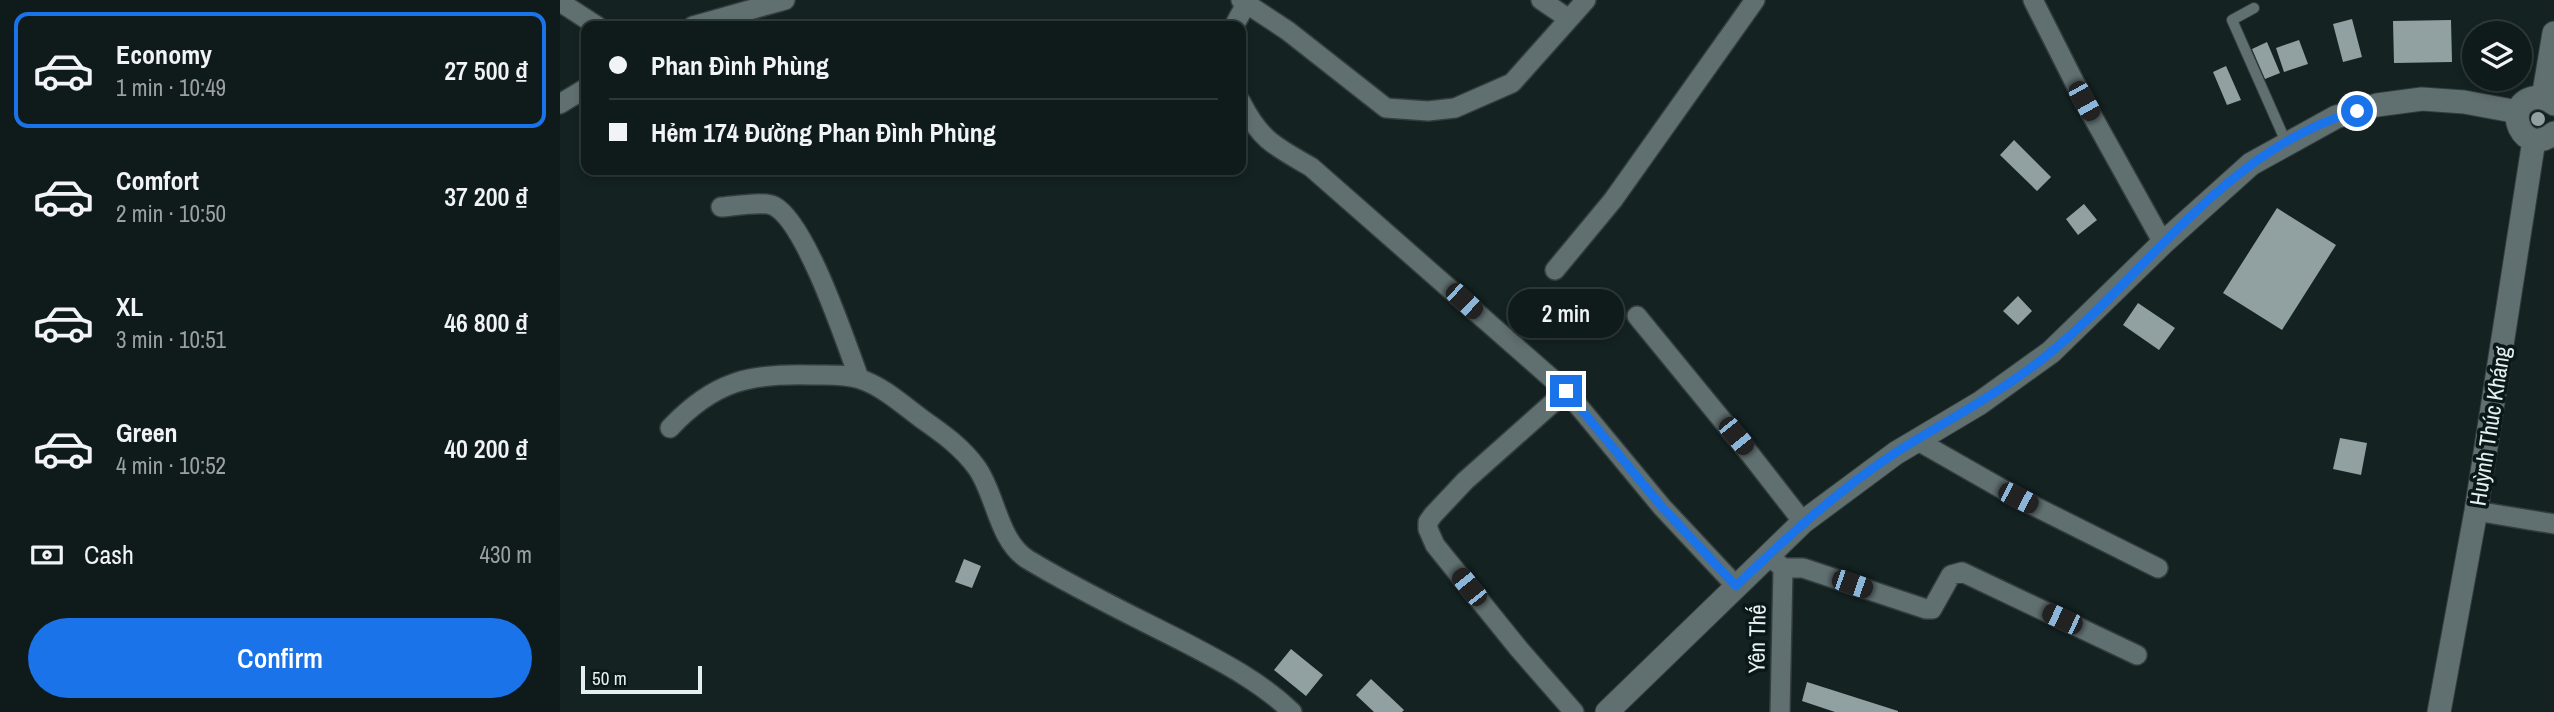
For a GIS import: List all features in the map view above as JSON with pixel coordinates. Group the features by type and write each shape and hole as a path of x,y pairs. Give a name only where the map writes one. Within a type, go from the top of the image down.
{"street":[{"path":"711,21 785,0"},
{"path":"1541,0 1569,19"},
{"path":"1236,21 1244,1 1386,107 1428,111 1455,107 1512,83 1586,0"},
{"path":"1555,270 1613,200 1755,0"},
{"path":"2033,0 2084,101 2163,243"},
{"path":"560,2 589,21"},
{"path":"2544,136 2525,136 2517,124 2518,112 2529,99 2549,101 2554,33"},
{"path":"560,104 581,91"},
{"path":"1608,712 1736,586 1776,562 1802,522 1896,453 1980,403 2051,352 2163,243 2251,164 2286,142 2336,117 2377,105 2422,99 2464,102 2518,112"},
{"path":"1246,111 1256,130 1272,145 1311,167 1566,391 1662,507 1736,586"},
{"name":"Huỳnh Thúc Kháng","path":"2439,712 2544,136"},
{"path":"721,207 771,204 784,212 804,245 833,307 859,378"},
{"path":"1637,316 1802,522"},
{"path":"670,428 703,396 738,381 793,374 859,378 880,389 940,431 964,453 984,479 1008,538 1017,551 1070,583 1240,671 1292,712"},
{"path":"1566,391 1465,481 1433,515 1428,522 1428,529 1435,545 1574,712"},
{"path":"1917,441 2018,498 2158,568"},
{"path":"2476,511 2554,524"},
{"path":"1776,562 1803,568 1926,609 1932,609 1936,605 1951,575 1962,572 2137,655"},
{"name":"Yên Thế","path":"1776,562 1780,712"}],"lane":[{"path":"2253,8 2232,20 2286,142"}],"building":[{"path":"2352,19 2362,57 2343,62 2333,24"},
{"path":"2451,20 2452,62 2394,63 2393,21"},
{"path":"2299,40 2308,64 2284,72 2276,48"},
{"path":"2267,42 2280,73 2265,79 2252,49"},
{"path":"2226,66 2241,100 2227,105 2213,72"},
{"path":"2535,112 2541,112 2545,119 2541,126 2535,126 2531,122 2531,116"},
{"path":"2014,140 2051,177 2037,191 2000,155"},
{"path":"2084,204 2097,220 2078,235 2066,219"},
{"path":"2277,208 2336,245 2282,330 2223,293"},
{"path":"2018,296 2032,311 2018,325 2003,311"},
{"path":"2138,303 2175,328 2159,350 2123,325"},
{"path":"2340,438 2367,443 2361,475 2333,469"},
{"path":"964,559 981,566 972,588 955,582"},
{"path":"1291,649 1323,675 1306,696 1274,670"},
{"path":"1371,679 1404,710 1402,712 1374,712 1356,695"},
{"path":"1807,682 1898,712 1835,712 1802,701"}],"route":[{"path":"1566,391 1662,507 1736,586 1802,522 1896,453 1980,403 2051,352 2163,243 2251,164 2286,142 2336,117 2357,111"}]}
